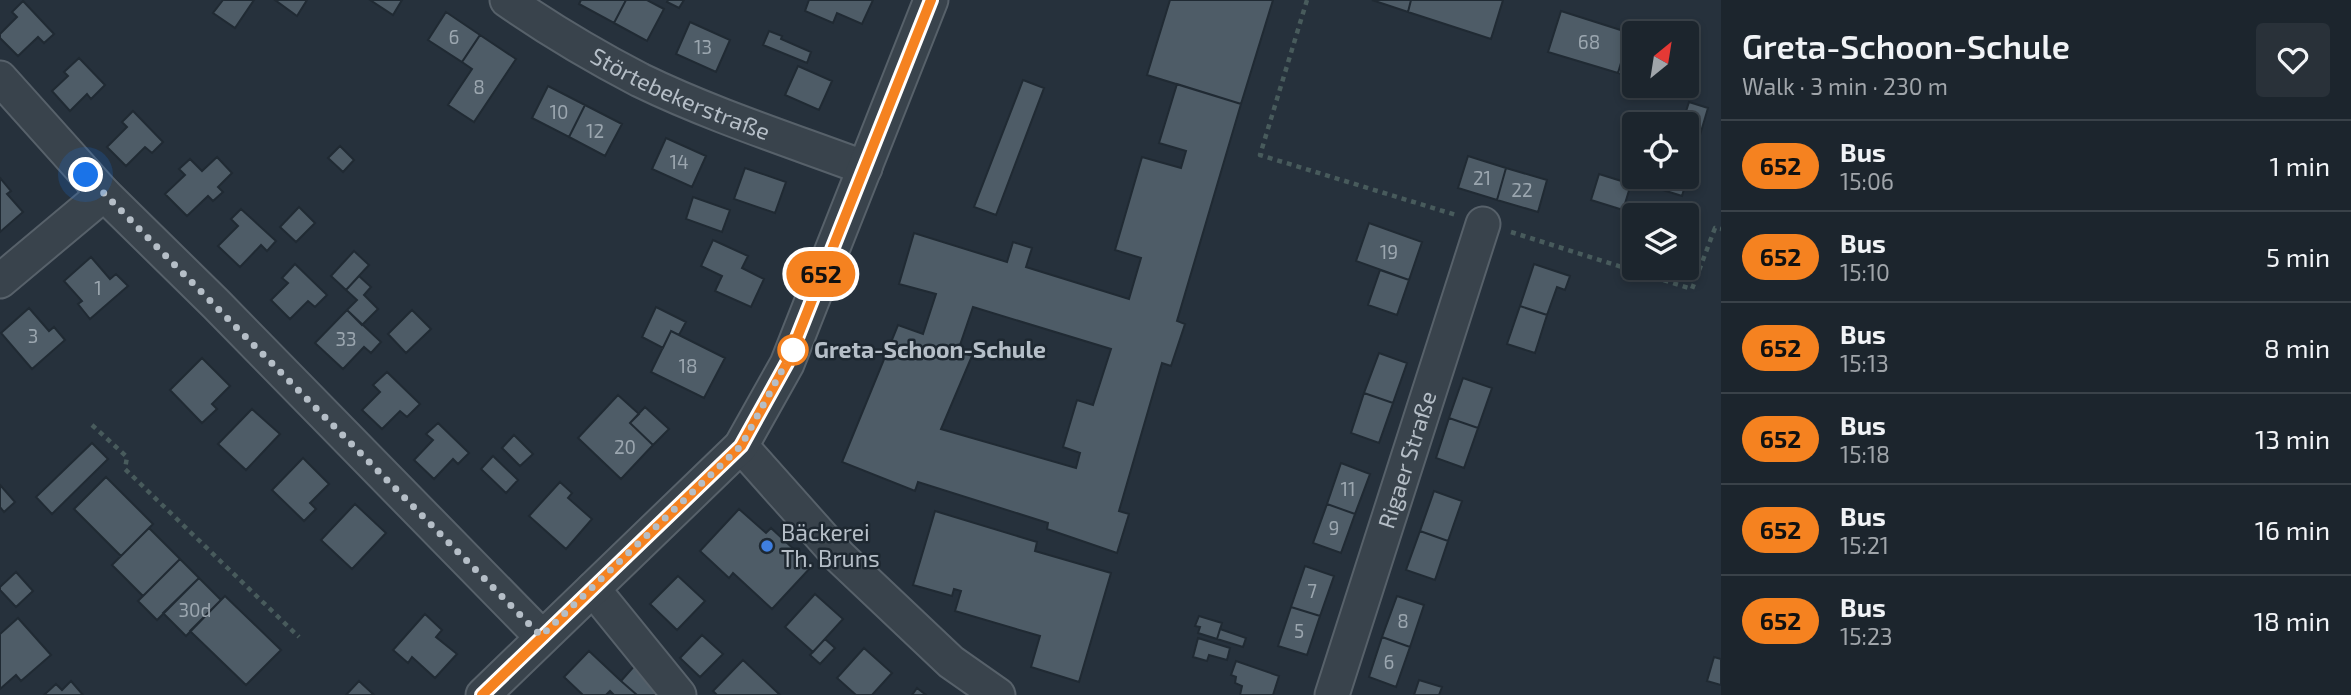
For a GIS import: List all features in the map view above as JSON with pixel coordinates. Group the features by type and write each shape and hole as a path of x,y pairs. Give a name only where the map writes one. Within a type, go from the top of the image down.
{"street":[{"name":"Störtebekerstraße","path":"507,0 556,34 642,80 865,168"},
{"path":"482,695 741,446 787,363 931,0"},
{"path":"0,78 104,194 216,304 541,636"},
{"path":"0,281 104,194"},
{"name":"Rigaer Straße","path":"1332,695 1483,224"},
{"path":"741,446 839,556 951,662 998,695"},
{"path":"593,589 679,695"}],"path":[{"path":"1307,0 1260,155 1692,289 1715,228 1721,229"},
{"path":"92,425 127,457 125,469 299,637"}],"building":[{"path":"223,0 254,0 235,28 213,13"},
{"path":"275,0 307,0 297,16"},
{"path":"370,0 402,0 393,15"},
{"path":"581,0 626,0 614,23 579,4"},
{"path":"626,0 647,0 664,9 647,41 614,23"},
{"path":"684,0 679,8 667,2"},
{"path":"809,0 873,0 862,24 837,13 833,23 805,11"},
{"path":"1170,0 1273,0 1241,104 1147,75"},
{"path":"1372,0 1411,0 1408,12"},
{"path":"1411,0 1503,0 1491,39 1408,12"},
{"path":"23,1 54,34 44,43 38,37 18,56 0,38 0,34 17,17 12,12"},
{"path":"1561,11 1622,30 1622,60 1618,73 1548,52"},
{"path":"446,12 480,35 462,62 428,40"},
{"path":"690,22 730,40 716,72 676,54"},
{"path":"769,31 811,52 807,63 763,45"},
{"path":"480,35 516,59 474,122 448,105 472,69 462,62"},
{"path":"79,58 105,85 91,99 87,94 70,111 52,91 68,76 64,72"},
{"path":"798,66 832,81 819,110 785,95"},
{"path":"1023,80 1044,88 996,215 974,207"},
{"name":"Greta-Schoon-Schule","path":"1177,84 1241,104 1177,321 1185,324 1171,366 1162,363 1119,511 1129,514 1117,553 1047,529 1048,523 918,482 915,491 842,462 898,325 923,334 936,294 899,284 914,233 1007,262 1013,242 1032,248 1026,267 1129,299 1141,258 1115,250 1142,157 1181,168 1186,151 1159,143","holes":["973,307 1111,349 1093,405 1077,400 1063,447 1080,453 1076,468 941,429 972,356 958,351"]},
{"path":"548,86 585,105 569,137 532,118"},
{"path":"1689,102 1708,108 1699,138 1699,112 1686,112"},
{"path":"585,105 622,124 605,156 569,137"},
{"path":"133,111 163,142 152,153 145,147 126,166 107,147 127,127 122,122"},
{"path":"666,138 706,156 692,187 652,169"},
{"path":"340,146 354,160 343,172 328,158"},
{"path":"1468,156 1506,168 1497,200 1458,188"},
{"path":"217,157 232,173 218,187 223,192 213,201 208,196 187,216 165,194 185,175 179,169 190,159 202,171"},
{"path":"745,168 786,182 775,213 734,199"},
{"path":"1506,168 1547,180 1538,212 1497,200"},
{"path":"1599,174 1622,181 1622,189 1629,189 1625,203 1622,203 1622,210 1591,200"},
{"path":"0,178 11,191 7,194 23,212 0,232"},
{"path":"1663,189 1684,189 1682,196"},
{"path":"693,197 730,210 722,232 686,219"},
{"path":"299,207 315,223 296,242 280,227"},
{"path":"241,209 276,241 267,251 261,245 240,267 218,246 238,226 231,219"},
{"path":"1369,223 1422,242 1409,280 1356,261"},
{"path":"713,240 748,256 742,268 764,279 751,307 715,291 722,276 701,266"},
{"path":"354,251 369,265 346,290 331,276"},
{"path":"91,257 110,279 116,274 128,286 90,319 78,304 82,301 64,281"},
{"path":"295,264 327,295 315,307 308,301 290,319 271,300 288,283 282,278"},
{"path":"1534,264 1570,276 1565,290 1557,287 1547,315 1520,306"},
{"path":"1380,270 1409,280 1397,315 1368,305"},
{"path":"359,276 371,287 364,295 378,309 362,325 347,310 357,300 346,290"},
{"path":"1520,306 1547,315 1535,353 1507,344"},
{"path":"656,307 686,322 679,335 671,331 663,348 642,337"},
{"path":"29,308 49,331 54,327 65,340 32,369 1,333"},
{"path":"347,310 381,342 371,353 364,347 343,369 315,343"},
{"path":"412,310 431,329 406,353 388,334"},
{"path":"671,331 725,358 704,398 651,372"},
{"path":"1379,353 1407,363 1393,403 1364,393"},
{"path":"202,358 230,386 212,404 217,409 202,423 170,390"},
{"path":"387,372 420,404 407,417 400,411 382,429 362,410 380,392 373,385"},
{"path":"1463,378 1492,388 1478,428 1449,418"},
{"path":"1364,393 1393,403 1379,443 1351,433"},
{"path":"618,395 639,414 630,423 653,445 621,479 578,438"},
{"path":"645,407 669,429 653,445 630,423"},
{"path":"252,409 280,434 246,470 218,444"},
{"path":"1449,418 1478,428 1464,468 1436,458"},
{"path":"438,423 469,453 458,464 453,459 434,479 414,460 433,440 426,434"},
{"path":"514,435 533,454 520,466 502,448"},
{"path":"92,443 108,459 52,514 36,497"},
{"path":"493,456 518,480 506,493 481,469"},
{"path":"303,458 329,484 310,503 316,509 304,521 272,490"},
{"path":"1341,463 1370,474 1355,514 1327,504"},
{"path":"106,477 153,524 121,556 74,509"},
{"path":"560,482 572,493 568,498 592,519 566,549 529,516"},
{"path":"0,485 15,502 4,512 0,507"},
{"path":"1434,491 1462,501 1448,541 1420,531"},
{"path":"355,504 386,533 352,569 321,540"},
{"path":"1327,504 1355,514 1341,553 1313,543"},
{"path":"739,509 766,533 771,528 812,566 772,609 733,573 729,578 700,551"},
{"path":"935,511 1037,542 1035,551 1111,573 1079,682 1031,667 1040,636 955,611 961,591 954,589 952,596 913,585"},
{"path":"149,528 180,559 143,596 112,565"},
{"path":"1420,531 1448,541 1435,580 1406,570"},
{"path":"180,559 199,578 157,620 138,601"},
{"path":"1305,566 1334,576 1320,616 1291,607"},
{"path":"16,572 33,591 16,607 0,587"},
{"path":"678,576 705,601 677,630 650,604"},
{"path":"199,578 221,600 186,636 163,613"},
{"path":"815,594 843,619 813,652 785,627"},
{"path":"225,596 281,650 246,685 190,631"},
{"path":"1397,596 1424,605 1410,647 1382,637"},
{"path":"1291,607 1320,616 1307,655 1278,646"},
{"path":"425,614 442,630 436,637 457,654 435,678 412,657 408,663 393,650"},
{"path":"1199,616 1222,623 1217,639 1198,633 1200,627 1195,626"},
{"path":"18,618 51,655 21,681 16,675 0,689 0,634"},
{"path":"1220,629 1246,638 1243,647 1217,639"},
{"path":"702,635 723,654 700,677 680,658"},
{"path":"1382,637 1410,647 1396,687 1369,677"},
{"path":"1198,638 1230,648 1227,660 1209,655 1207,661 1193,657"},
{"path":"825,639 835,648 820,664 810,655"},
{"path":"864,648 892,673 872,695 856,695 837,678"},
{"path":"589,651 637,695 614,695 610,691 606,695 583,695 564,677"},
{"path":"1714,657 1721,659 1721,685 1707,681"},
{"path":"743,660 780,695 717,695 713,691"},
{"path":"1236,661 1279,676 1273,695 1240,695 1242,686 1235,683 1236,677 1231,675"},
{"path":"636,664 659,695 637,695 621,681"},
{"path":"1419,680 1442,687 1439,695 1414,695"},
{"path":"71,681 83,695 44,695 56,684 62,690"},
{"path":"359,681 374,695 346,695"},
{"path":"917,688 926,695 912,695"}],"bus line":[{"name":"652","path":"482,695 741,446 787,363 931,0"}],"place":[{"name":"Greta-Schoon-Schule","path":"793,350"},
{"name":"Bäckerei Th. Bruns","path":"767,546"}],"route":[{"path":"86,175 541,636 741,446 793,350"}]}
